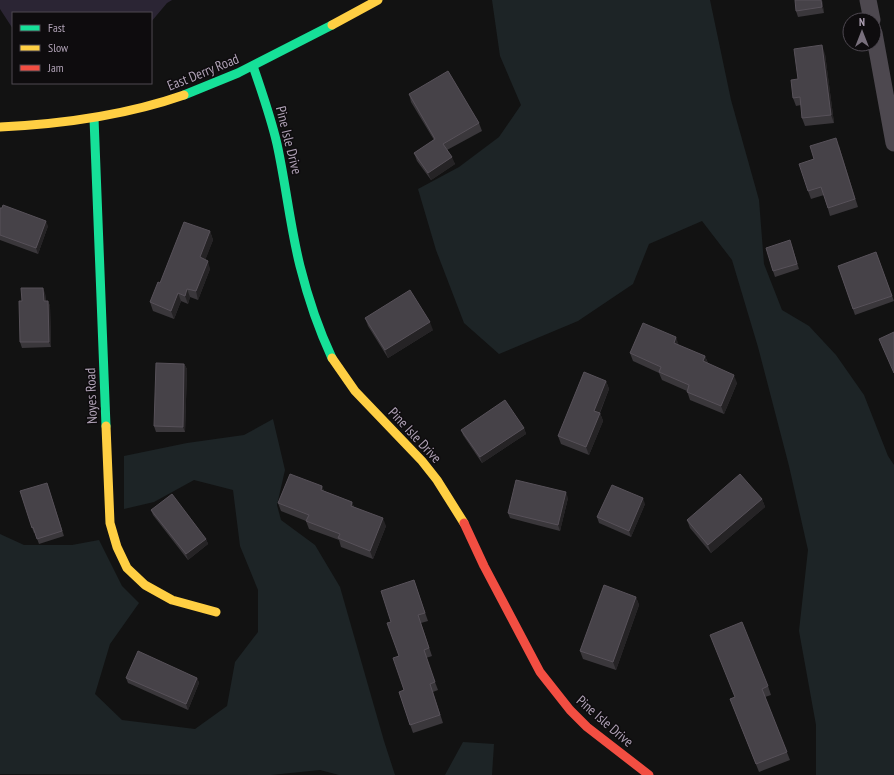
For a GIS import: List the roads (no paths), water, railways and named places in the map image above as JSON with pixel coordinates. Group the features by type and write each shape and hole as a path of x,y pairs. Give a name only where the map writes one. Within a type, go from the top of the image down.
{"street":[{"name":"East Derry Road","path":"0,127 70,122 129,112 170,101 208,87 253,66 378,0"},
{"path":"868,0 870,12"},
{"path":"877,52 894,144"},
{"name":"Pine Isle Drive","path":"253,66 268,110 277,144 300,265 311,306 319,330 332,359 355,391 422,461 437,480 463,522 484,566 540,672 570,710 588,727 649,775"},
{"name":"Noyes Road","path":"94,118 110,523 117,547 127,568 144,585 172,600 216,612"}]}
